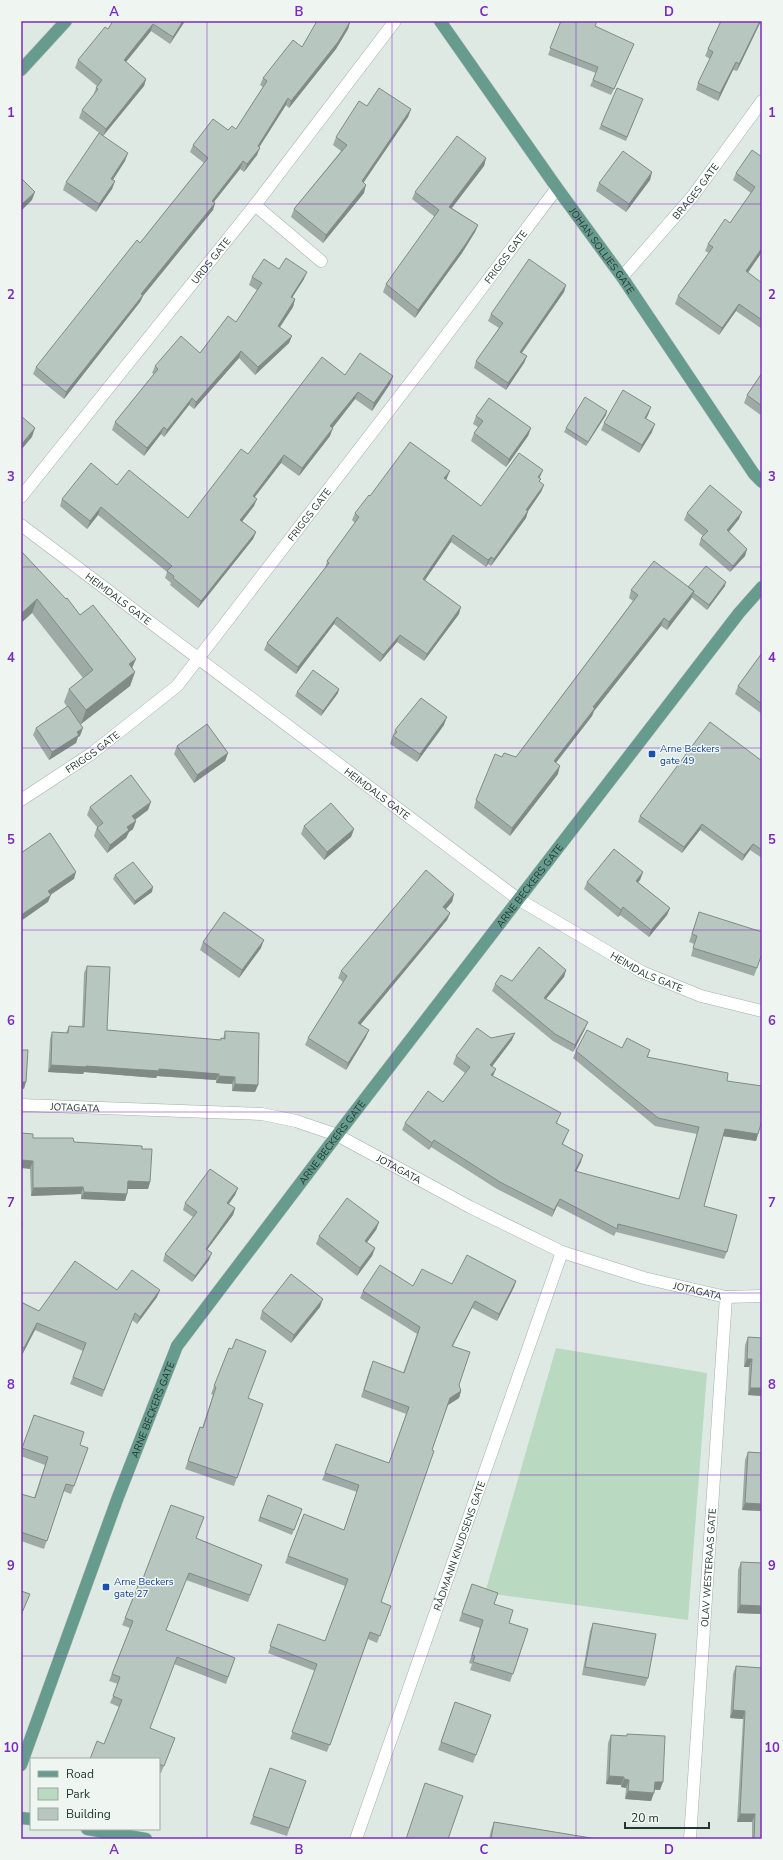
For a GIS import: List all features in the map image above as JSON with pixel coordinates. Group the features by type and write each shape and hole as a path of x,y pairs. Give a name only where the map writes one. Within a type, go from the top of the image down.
{"main road":[{"path":"21,70 66,21"},
{"name":"JOHAN SOLLIES GATE","path":"440,21 557,188 622,277 754,474 762,482"},
{"name":"ARNE BECKERS GATE","path":"21,1764 115,1504 177,1346 518,899 739,613 762,586"},
{"path":"92,1830 146,1839"}],"street":[{"name":"URDS GATE","path":"21,497 254,205 394,21"},
{"name":"BRAGES GATE","path":"622,277 692,197 762,101"},
{"name":"FRIGGS GATE","path":"21,800 91,754 177,686 427,361 557,188"},
{"path":"254,205 321,261"},
{"name":"HEIMDALS GATE","path":"21,525 518,899 642,972 701,996 762,1011"},
{"name":"JOTAGATA","path":"21,1106 262,1114 296,1121 337,1135 470,1207 562,1252 644,1278 726,1297 762,1296"},
{"name":"RÅDMANN KNUDSENS GATE","path":"356,1839 562,1252"},
{"name":"OLAV WESTERAAS GATE","path":"690,1839 726,1297"}],"green space":[{"path":"556,1348 707,1373 688,1620 485,1593"}],"building":[{"path":"113,21 183,21 173,37 153,24 124,60 146,79 106,129 82,110 98,89 96,88 102,80 78,60 105,27 108,29"},
{"path":"317,21 350,22 338,42 291,101 288,98 258,146 260,148 247,164 243,161 212,201 215,203 141,294 143,295 66,392 36,367 137,240 140,243 208,158 193,145 213,119 228,130 232,126 236,129 267,81 263,78 293,40 302,47"},
{"path":"561,21 597,21 595,26 634,44 614,89 593,80 598,67 550,48"},
{"path":"721,21 760,21 739,64 736,62 720,93 698,83 713,52 708,49"},
{"path":"379,88 411,109 362,181 366,185 326,235 294,209 347,145 336,137 359,101 367,106"},
{"path":"617,88 643,99 627,137 601,125"},
{"path":"99,133 128,153 111,179 115,181 99,204 66,182"},
{"path":"457,136 486,158 449,207 478,225 418,310 386,284 439,210 415,192"},
{"path":"752,150 762,157 762,248 746,271 762,283 762,320 739,304 722,328 678,296 713,247 708,244 725,219 730,223 755,187 736,173"},
{"path":"623,151 652,172 629,204 599,183"},
{"path":"21,178 35,192 21,205"},
{"path":"286,258 307,272 291,297 295,299 278,326 292,336 258,367 241,351 196,402 192,398 167,430 164,427 147,448 115,422 158,369 155,366 181,336 200,353 228,316 236,322 262,283 252,277 264,259 279,269"},
{"path":"529,259 566,285 520,352 527,356 508,383 476,361 503,323 491,314"},
{"path":"360,353 393,376 374,403 358,392 330,426 333,428 302,468 284,455 253,496 257,499 240,520 256,532 201,601 173,578 174,576 167,571 172,566 101,507 90,521 62,499 91,463 117,485 129,470 188,518 241,449 248,454 322,357 345,375"},
{"path":"762,373 762,406 747,395"},
{"path":"623,390 651,407 645,418 655,424 642,445 604,423"},
{"path":"585,397 607,411 588,442 566,428"},
{"path":"489,398 531,428 509,459 474,433 483,421 476,416"},
{"path":"21,416 35,428 21,445"},
{"path":"410,442 450,471 444,478 481,506 519,453 543,470 538,477 541,479 539,481 544,485 526,510 528,511 494,559 491,557 488,560 453,535 423,579 461,607 427,654 400,635 383,655 337,617 298,667 267,643 329,563 327,561 359,517 355,513 369,495 370,496"},
{"path":"710,485 742,512 727,530 747,549 733,566 701,538 708,531 687,513"},
{"path":"21,551 66,599 67,598 80,615 93,605 136,659 129,664 135,672 86,710 69,689 93,670 37,599 21,614"},
{"path":"654,561 694,591 669,622 664,618 593,707 595,708 554,761 560,766 512,828 476,800 495,754 502,757 504,753 516,757 638,595 631,590"},
{"path":"706,566 726,582 709,605 693,593 694,591 688,587"},
{"path":"762,653 762,704 738,686"},
{"path":"313,670 339,689 323,711 297,692"},
{"path":"421,698 447,717 420,754 393,736 397,732 395,730"},
{"path":"68,706 83,728 77,732 79,735 52,752 36,728"},
{"path":"710,722 762,761 762,850 753,844 744,855 702,824 684,847 640,816"},
{"path":"207,724 228,753 197,775 177,746"},
{"path":"131,775 151,802 132,816 136,821 127,827 129,830 110,845 97,828 103,823 90,807"},
{"path":"331,803 354,829 327,852 304,826"},
{"path":"50,833 76,872 48,891 51,895 21,915 21,853"},
{"path":"614,849 643,872 636,881 670,908 651,930 623,907 621,910 587,882"},
{"path":"133,862 153,887 135,901 115,875"},
{"path":"426,870 454,894 443,907 450,913 358,1023 369,1030 348,1063 308,1038 347,976 341,971"},
{"path":"224,912 264,940 242,970 203,942"},
{"path":"699,912 762,932 762,953 757,968 693,948 697,936 692,934"},
{"path":"539,947 566,970 544,998 588,1022 575,1045 555,1034 495,984 501,975 512,981"},
{"path":"87,966 110,967 107,1030 221,1040 221,1038 225,1039 225,1031 259,1033 258,1085 235,1084 235,1077 219,1076 219,1074 159,1069 159,1071 51,1065 52,1032 68,1033 69,1026 84,1027"},
{"path":"477,1028 491,1038 515,1033 490,1065 496,1069 491,1075 561,1113 556,1123 569,1130 562,1144 583,1155 575,1171 679,1199 699,1127 658,1118 576,1051 587,1030 622,1048 627,1038 650,1050 647,1057 728,1073 727,1081 762,1086 762,1120 758,1134 725,1129 704,1206 737,1215 727,1252 618,1224 617,1229 560,1199 554,1210 500,1182 434,1140 432,1143 405,1123 428,1091 443,1102 470,1067 456,1056"},
{"path":"21,1050 28,1050 26,1082 21,1082"},
{"path":"21,1133 33,1134 33,1138 73,1138 74,1142 142,1146 142,1149 152,1149 150,1182 128,1181 127,1194 84,1192 83,1187 33,1188 33,1161 21,1160"},
{"path":"210,1169 238,1188 227,1203 235,1208 206,1249 212,1253 195,1276 165,1254 197,1212 185,1203"},
{"path":"347,1198 379,1222 365,1241 375,1248 360,1268 319,1236"},
{"path":"467,1255 516,1281 499,1314 475,1301 452,1346 470,1352 459,1385 461,1391 450,1398 432,1450 434,1451 381,1602 391,1606 380,1636 370,1632 330,1745 292,1732 317,1664 270,1646 278,1624 325,1641 348,1579 288,1556 304,1514 344,1530 359,1485 325,1473 336,1444 389,1463 409,1407 364,1390 373,1361 404,1373 420,1327 363,1291 380,1265 413,1286 422,1269 452,1284"},
{"path":"75,1261 117,1290 132,1270 160,1290 140,1317 135,1313 104,1390 73,1377 86,1343 37,1323 24,1348 21,1346 21,1302 39,1311"},
{"path":"291,1274 323,1299 294,1335 262,1311"},
{"path":"748,1337 762,1338 762,1388 750,1388 752,1359 747,1359"},
{"path":"236,1339 266,1351 248,1398 263,1404 237,1478 188,1461 200,1427 203,1428 216,1387 214,1386 229,1348 232,1349"},
{"path":"34,1415 84,1432 80,1445 88,1448 74,1486 66,1484 47,1541 21,1532 21,1494 35,1498 48,1457 22,1448"},
{"path":"748,1452 762,1453 762,1504 745,1503"},
{"path":"268,1495 302,1509 294,1530 260,1517"},
{"path":"171,1505 204,1517 196,1538 262,1565 250,1595 189,1573 166,1630 235,1658 228,1677 177,1657 150,1728 175,1738 164,1766 160,1764 160,1758 90,1758 97,1741 104,1744 122,1700 113,1696 120,1677 112,1674 133,1621 125,1618 140,1581 142,1581"},
{"path":"741,1562 762,1563 762,1606 740,1605"},
{"path":"472,1584 498,1593 494,1604 513,1610 509,1623 528,1629 513,1674 473,1662 475,1656 472,1655 483,1620 462,1613"},
{"path":"21,1591 30,1594 21,1615"},
{"path":"593,1623 656,1634 648,1678 585,1667"},
{"path":"736,1666 762,1668 762,1839 754,1839 755,1814 740,1814 745,1711 733,1710"},
{"path":"455,1702 491,1715 476,1755 441,1742"},
{"path":"627,1734 665,1736 663,1782 655,1782 654,1793 628,1791 629,1780 624,1779 624,1777 609,1776 611,1735 627,1736"},
{"path":"270,1768 306,1781 289,1828 253,1816"},
{"path":"425,1783 463,1796 448,1839 406,1839"},
{"path":"494,1822 597,1839 491,1839"}],"place":[{"name":"Arne Beckers gate 49","path":"652,754"},
{"name":"Arne Beckers gate 27","path":"106,1587"}]}
